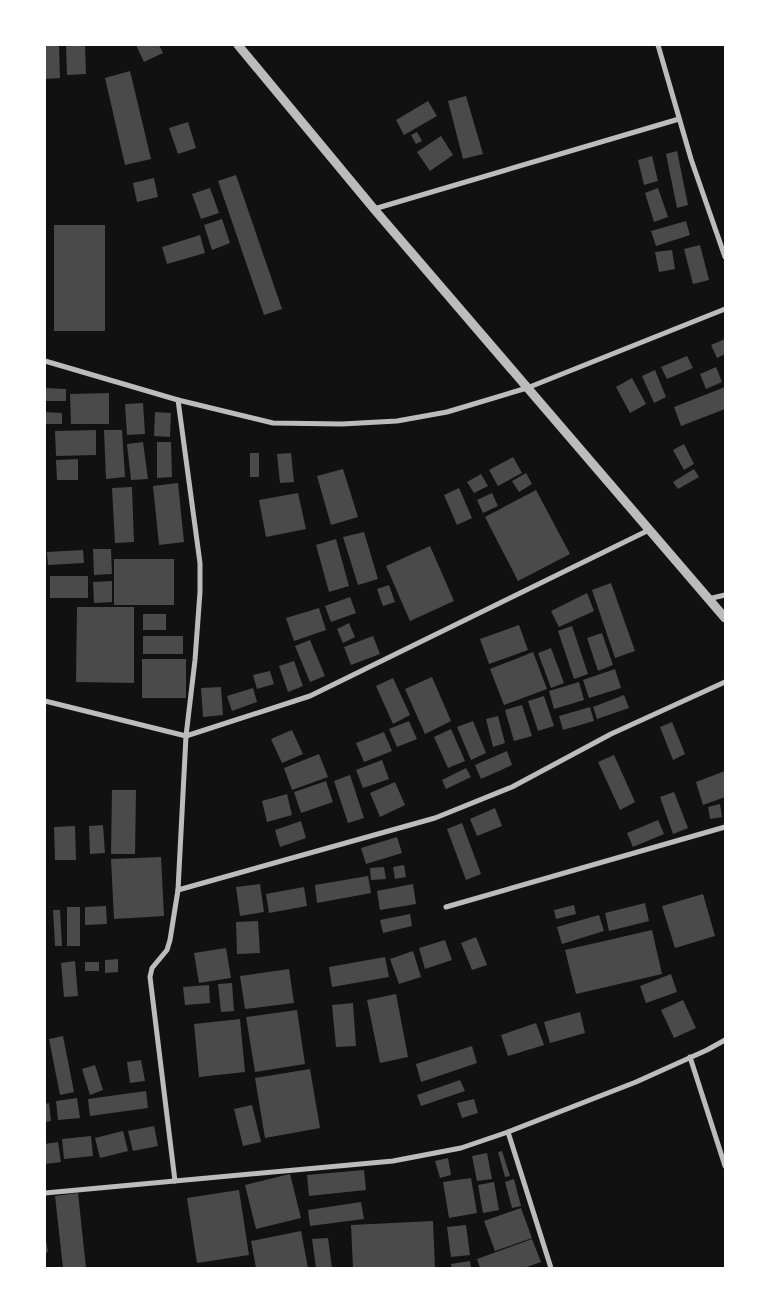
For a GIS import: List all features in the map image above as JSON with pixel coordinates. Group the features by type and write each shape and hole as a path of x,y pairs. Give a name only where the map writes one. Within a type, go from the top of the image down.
{"street":[{"path":"238,45 374,209 725,618"},
{"path":"658,45 679,119 725,258"},
{"path":"374,209 679,119"},
{"path":"45,361 178,400 273,423 342,424 397,422 447,412 528,388 725,309"},
{"path":"175,1180 150,977 152,968 167,950 178,890 186,736 195,660 200,592 200,563 178,400"},
{"path":"45,701 186,736 310,696 650,530"},
{"path":"708,599 725,595"},
{"path":"178,890 435,818 512,787 611,734 725,682"},
{"path":"446,907 725,827"},
{"path":"45,1193 393,1161 461,1148 508,1132 636,1082 725,1040"},
{"path":"690,1058 725,1166"},
{"path":"508,1132 551,1268"}],"building":[{"path":"45,45 59,45 60,78 45,79"},
{"path":"66,45 85,45 86,74 67,75"},
{"path":"136,45 159,45 163,53 144,62"},
{"path":"130,71 151,159 125,165 105,78"},
{"path":"466,96 483,154 463,159 448,101"},
{"path":"428,101 437,116 404,135 396,120"},
{"path":"188,122 196,148 178,154 169,128"},
{"path":"417,132 422,141 416,144 411,135"},
{"path":"441,136 453,155 430,171 417,152"},
{"path":"677,151 688,205 677,208 666,154"},
{"path":"652,156 658,181 644,185 638,160"},
{"path":"236,175 282,309 264,315 218,181"},
{"path":"154,178 158,197 137,202 133,183"},
{"path":"210,188 219,213 201,219 192,194"},
{"path":"658,188 668,217 654,222 645,193"},
{"path":"222,219 230,243 212,250 204,225"},
{"path":"686,221 690,235 656,246 651,231"},
{"path":"54,225 105,225 105,331 54,331"},
{"path":"200,235 205,253 167,264 162,247"},
{"path":"700,245 709,280 693,284 684,249"},
{"path":"672,250 675,269 659,272 655,252"},
{"path":"725,339 725,354 717,358 711,345"},
{"path":"687,356 693,368 667,379 661,367"},
{"path":"716,367 722,382 706,389 700,374"},
{"path":"655,370 666,397 654,403 642,376"},
{"path":"632,378 646,404 630,413 616,387"},
{"path":"725,387 725,409 681,426 674,407"},
{"path":"45,388 66,389 66,401 45,401"},
{"path":"109,393 109,424 71,424 70,394"},
{"path":"143,403 145,434 127,435 125,404"},
{"path":"45,412 62,413 62,424 45,424"},
{"path":"155,412 171,413 170,437 154,436"},
{"path":"96,430 96,455 56,456 55,431"},
{"path":"104,430 122,430 125,477 106,479"},
{"path":"143,442 148,479 131,480 127,444"},
{"path":"157,442 171,442 172,477 157,478"},
{"path":"684,444 694,464 684,470 673,450"},
{"path":"250,453 259,453 259,477 250,477"},
{"path":"291,453 294,482 280,483 277,454"},
{"path":"513,457 522,473 498,486 489,470"},
{"path":"78,459 78,480 57,480 56,460"},
{"path":"343,469 358,517 331,525 317,476"},
{"path":"694,469 699,477 678,489 673,482"},
{"path":"526,473 532,484 519,492 512,481"},
{"path":"481,474 488,486 474,493 467,482"},
{"path":"178,483 184,542 159,545 153,486"},
{"path":"132,487 134,542 115,543 112,488"},
{"path":"459,488 472,518 457,525 444,495"},
{"path":"536,490 570,554 518,581 485,517"},
{"path":"298,493 306,529 266,537 259,500"},
{"path":"492,493 498,506 483,513 477,500"},
{"path":"364,532 378,579 358,585 343,537"},
{"path":"336,539 349,586 329,592 316,545"},
{"path":"430,546 454,601 410,621 386,566"},
{"path":"93,549 111,549 112,574 94,575"},
{"path":"83,550 84,563 48,565 47,552"},
{"path":"114,559 174,559 174,605 114,605"},
{"path":"50,576 88,576 88,598 50,598"},
{"path":"112,581 112,602 94,603 93,582"},
{"path":"611,583 635,651 615,658 592,590"},
{"path":"389,585 395,602 383,606 377,589"},
{"path":"587,593 594,611 559,627 551,611"},
{"path":"350,597 356,613 331,622 325,606"},
{"path":"77,607 134,607 134,683 76,682"},
{"path":"319,608 326,630 294,641 286,618"},
{"path":"143,614 166,614 166,630 143,630"},
{"path":"349,623 355,637 343,643 337,629"},
{"path":"519,625 528,650 489,664 480,639"},
{"path":"572,626 588,674 574,679 558,631"},
{"path":"602,633 613,665 598,671 587,638"},
{"path":"143,636 183,636 183,654 143,654"},
{"path":"373,636 380,654 351,665 344,647"},
{"path":"310,640 325,676 310,682 295,646"},
{"path":"551,648 564,683 551,688 538,653"},
{"path":"533,652 547,689 504,705 490,669"},
{"path":"142,659 186,659 186,698 142,698"},
{"path":"294,661 303,686 288,692 279,666"},
{"path":"615,669 621,688 589,698 583,680"},
{"path":"270,671 274,684 257,689 253,675"},
{"path":"432,677 451,721 425,734 405,689"},
{"path":"393,678 410,715 393,724 376,686"},
{"path":"579,682 584,700 554,709 549,691"},
{"path":"221,687 223,715 203,717 201,688"},
{"path":"253,688 257,702 232,711 227,696"},
{"path":"624,695 629,708 597,719 593,707"},
{"path":"544,696 554,726 538,731 528,701"},
{"path":"522,705 532,736 514,741 505,710"},
{"path":"590,707 594,721 563,730 559,716"},
{"path":"498,716 505,743 493,747 486,719"},
{"path":"409,721 417,739 397,747 389,729"},
{"path":"473,721 486,753 471,760 457,727"},
{"path":"672,722 685,754 673,760 660,727"},
{"path":"451,729 465,761 448,768 434,737"},
{"path":"292,730 303,754 282,763 271,739"},
{"path":"384,732 392,751 364,762 356,743"},
{"path":"507,751 512,765 481,779 475,765"},
{"path":"319,754 328,777 292,790 284,768"},
{"path":"614,755 635,802 620,810 598,762"},
{"path":"382,760 389,779 363,788 356,770"},
{"path":"466,768 471,777 446,789 442,780"},
{"path":"725,771 725,797 703,805 696,782"},
{"path":"350,775 364,818 348,823 334,781"},
{"path":"326,781 333,802 301,813 294,792"},
{"path":"395,782 405,805 380,817 370,793"},
{"path":"112,790 136,790 135,854 111,854"},
{"path":"674,792 688,828 673,834 660,797"},
{"path":"287,794 292,815 267,822 262,801"},
{"path":"720,804 722,817 710,819 708,807"},
{"path":"495,808 502,826 477,836 470,819"},
{"path":"658,820 664,834 633,847 627,833"},
{"path":"301,821 306,838 280,847 275,830"},
{"path":"462,823 481,874 466,880 447,829"},
{"path":"103,825 105,853 90,854 89,826"},
{"path":"75,826 76,860 55,860 54,827"},
{"path":"397,837 402,853 366,864 361,848"},
{"path":"161,857 164,916 114,919 111,859"},
{"path":"404,865 406,877 395,879 393,867"},
{"path":"384,867 386,879 371,880 370,868"},
{"path":"368,876 371,893 317,903 315,885"},
{"path":"260,884 264,912 240,916 236,887"},
{"path":"413,884 416,904 380,910 377,891"},
{"path":"304,887 307,906 269,913 266,894"},
{"path":"703,894 715,936 675,948 662,906"},
{"path":"645,903 649,921 609,931 605,913"},
{"path":"574,905 576,914 556,919 554,910"},
{"path":"106,906 107,924 85,925 85,907"},
{"path":"67,907 80,907 80,946 67,946"},
{"path":"53,910 60,910 62,946 55,946"},
{"path":"410,914 412,926 383,933 380,920"},
{"path":"599,915 604,931 562,944 557,927"},
{"path":"258,921 260,953 237,954 236,922"},
{"path":"652,930 662,974 576,994 565,950"},
{"path":"476,937 487,965 472,970 461,943"},
{"path":"445,940 452,960 425,969 419,948"},
{"path":"226,948 231,978 199,983 194,953"},
{"path":"413,951 421,977 399,984 390,959"},
{"path":"385,957 389,977 332,987 329,967"},
{"path":"118,959 118,972 105,973 105,960"},
{"path":"75,961 78,996 64,997 61,963"},
{"path":"85,962 99,962 99,971 85,971"},
{"path":"289,969 294,1003 245,1009 240,976"},
{"path":"671,974 677,992 646,1003 640,986"},
{"path":"232,983 234,1011 221,1012 218,984"},
{"path":"209,985 210,1003 185,1005 183,987"},
{"path":"396,994 408,1057 380,1063 367,1000"},
{"path":"683,1000 696,1028 674,1038 661,1010"},
{"path":"353,1003 356,1046 336,1047 332,1005"},
{"path":"297,1010 305,1064 255,1072 246,1017"},
{"path":"580,1012 585,1033 550,1043 544,1022"},
{"path":"240,1019 245,1072 199,1077 194,1024"},
{"path":"536,1023 544,1045 508,1056 501,1035"},
{"path":"63,1036 74,1092 60,1095 49,1039"},
{"path":"472,1046 477,1063 421,1082 416,1064"},
{"path":"141,1060 145,1081 130,1083 127,1062"},
{"path":"95,1065 103,1090 90,1095 82,1069"},
{"path":"310,1069 320,1128 265,1138 255,1078"},
{"path":"460,1080 465,1091 421,1106 417,1095"},
{"path":"146,1091 148,1108 90,1116 88,1099"},
{"path":"77,1098 80,1118 58,1120 56,1101"},
{"path":"474,1099 478,1113 462,1118 457,1103"},
{"path":"49,1103 51,1121 45,1122 45,1104"},
{"path":"252,1105 261,1142 243,1146 234,1109"},
{"path":"154,1126 158,1146 133,1151 128,1131"},
{"path":"123,1131 128,1151 100,1158 95,1138"},
{"path":"91,1136 93,1156 64,1159 62,1139"},
{"path":"58,1142 61,1162 45,1164 45,1144"},
{"path":"502,1151 510,1176 505,1177 498,1152"},
{"path":"487,1153 492,1179 477,1181 472,1156"},
{"path":"448,1158 451,1175 440,1178 435,1161"},
{"path":"364,1170 366,1190 309,1196 307,1175"},
{"path":"290,1174 301,1218 256,1229 245,1185"},
{"path":"471,1178 477,1213 449,1218 443,1182"},
{"path":"514,1179 521,1206 512,1208 505,1182"},
{"path":"494,1182 499,1210 483,1213 478,1185"},
{"path":"239,1190 249,1255 197,1263 187,1198"},
{"path":"78,1193 86,1268 63,1268 55,1196"},
{"path":"361,1202 364,1219 310,1226 308,1210"},
{"path":"521,1208 532,1238 495,1251 484,1221"},
{"path":"433,1221 435,1268 353,1268 351,1225"},
{"path":"466,1225 470,1255 451,1257 447,1227"},
{"path":"301,1231 308,1268 256,1268 251,1241"},
{"path":"45,1235 48,1252 45,1253"},
{"path":"328,1238 332,1268 316,1268 312,1239"},
{"path":"532,1239 541,1262 524,1268 480,1268 477,1259"},
{"path":"470,1261 471,1268 452,1268 451,1264"}]}
